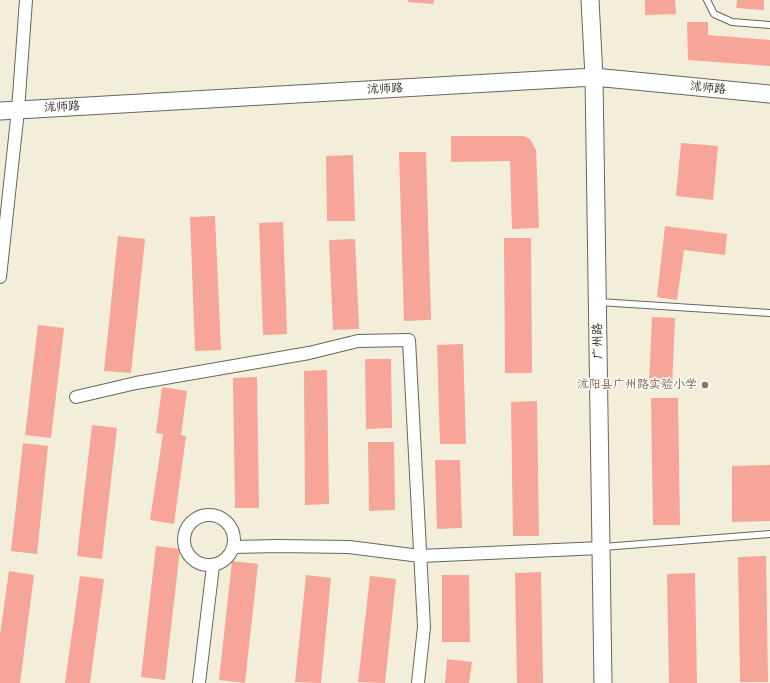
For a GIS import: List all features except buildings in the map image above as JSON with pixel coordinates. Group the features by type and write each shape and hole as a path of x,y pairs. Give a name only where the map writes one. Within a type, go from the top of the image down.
{"street":[{"path":"0,277 18,110 26,0"},
{"name":"广州路","path":"590,0 594,77 603,683"},
{"name":"沭师路","path":"0,111 594,77 770,94"},
{"path":"76,397 136,383 309,353 358,341 409,340 424,627 418,683"},
{"path":"213,515 228,523 233,530 235,539 234,547 231,554 220,564 213,566 204,565 196,562 190,556 186,549 184,540 190,524 196,518 213,515"},
{"path":"234,547 349,547 420,556 601,548"},
{"path":"199,683 213,566"}],"lane":[{"path":"707,0 714,14 732,22 770,24"},
{"path":"598,302 770,313"},
{"path":"601,548 770,534"}],"place":[{"name":"沭阳县广州路实验小学","path":"705,385"}]}
